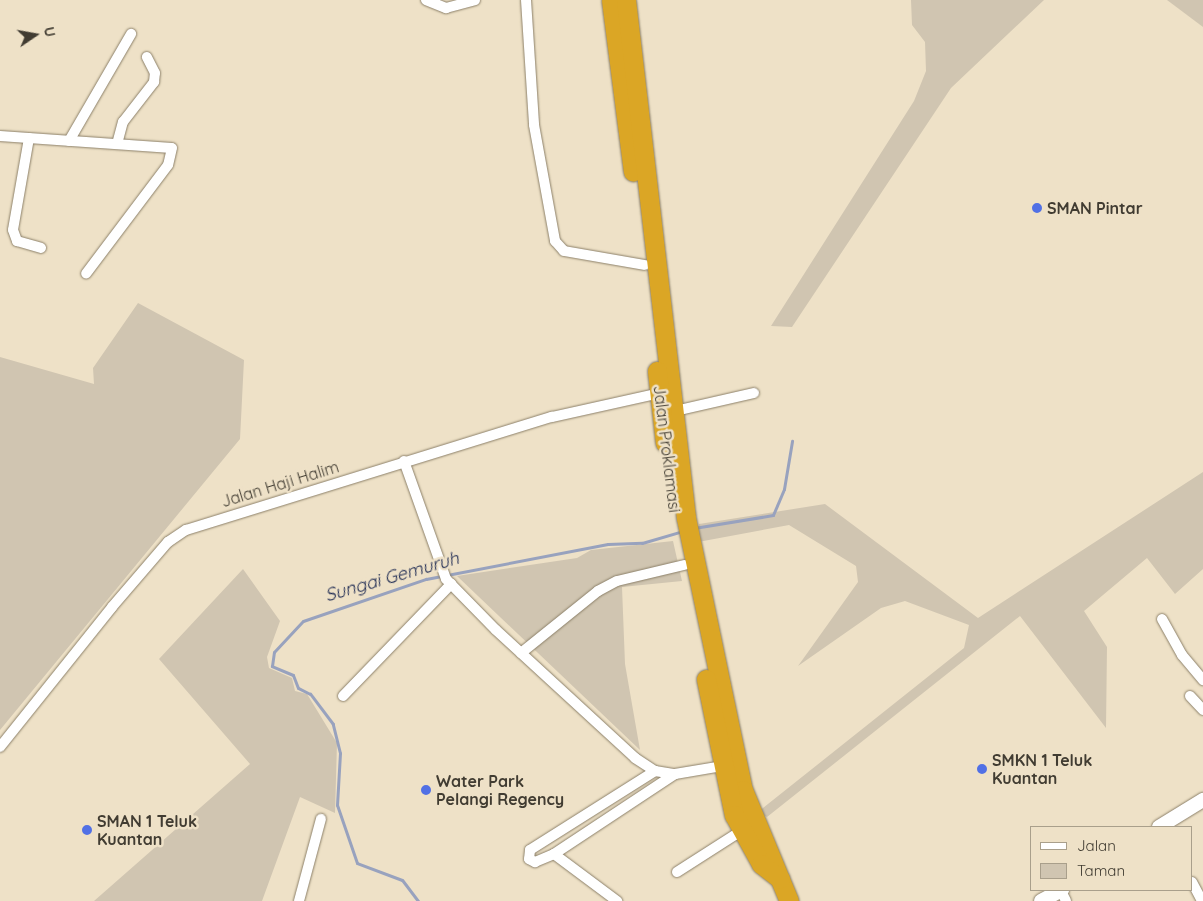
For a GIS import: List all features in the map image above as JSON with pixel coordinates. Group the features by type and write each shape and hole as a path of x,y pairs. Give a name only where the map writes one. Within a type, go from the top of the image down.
{"highway":[{"name":"Jalan Proklamasi","path":"611,0 623,45 675,411 675,470"},
{"name":"Jalan Proklamasi","path":"626,0 623,45 645,265 660,392 675,470 685,542 736,792 741,831 760,864 780,878"},
{"name":"Jalan Proklamasi","path":"690,565 723,766 780,878 789,901"}],"street":[{"path":"426,0 446,8 475,0"},
{"path":"526,0 534,125 555,241 564,251 645,265"},
{"path":"69,141 131,34"},
{"path":"117,144 123,122 154,82 147,57"},
{"path":"0,136 169,146 173,156 86,274"},
{"path":"29,138 13,230 17,241 41,248"},
{"name":"Jalan Haji Halim","path":"0,747 112,607 180,534 404,461 552,416 660,392"},
{"path":"675,411 754,393"},
{"path":"404,461 440,568 448,582 521,653 655,771 675,774 723,766"},
{"path":"521,653 598,591 617,581 690,565"},
{"path":"343,696 448,582"},
{"path":"1162,619 1182,655 1203,680"},
{"path":"1190,696 1203,710"},
{"path":"655,771 530,850 529,856 535,862 554,854 675,774"},
{"path":"1161,826 1203,800"},
{"path":"300,901 321,820"},
{"path":"677,872 741,831"},
{"path":"554,854 617,901"},
{"path":"1193,884 1202,901"},
{"path":"1041,901 1063,894"}],"green space":[{"path":"911,0 1044,0 951,88 792,327 771,326 914,101 926,71 925,42 912,25"},
{"path":"1167,0 1203,0 1203,27"},
{"path":"138,303 244,360 240,439 0,730 0,357 94,384 93,368"},
{"path":"1203,472 1203,569 1175,594 1147,558 1084,611 1107,647 1106,728 1020,616 767,817 758,812 964,648 969,625 905,601 881,608 798,666 858,582 856,566 789,525 698,542 699,524 825,504 978,618"},
{"path":"673,541 682,581 622,587 625,664 640,750 457,576 577,558 591,550"},
{"path":"243,569 280,621 267,657 269,668 292,678 295,691 307,694 337,743 335,813 300,797 262,901 94,901 250,764 159,659"}],"waterway":[{"name":"Sungai Gemuruh","path":"694,528 773,515 784,489 792,441"},
{"name":"Sungai Gemuruh","path":"418,901 402,880 357,863 337,805 340,753 333,724 310,694 298,688 293,675 272,666 274,652 303,621 426,579 608,544 642,543 683,531"}],"place":[{"name":"SMAN Pintar","path":"1037,208"},
{"name":"SMKN 1 Teluk Kuantan","path":"982,769"},
{"name":"Water Park Pelangi Regency","path":"426,790"},
{"name":"SMAN 1 Teluk Kuantan","path":"87,830"}]}
